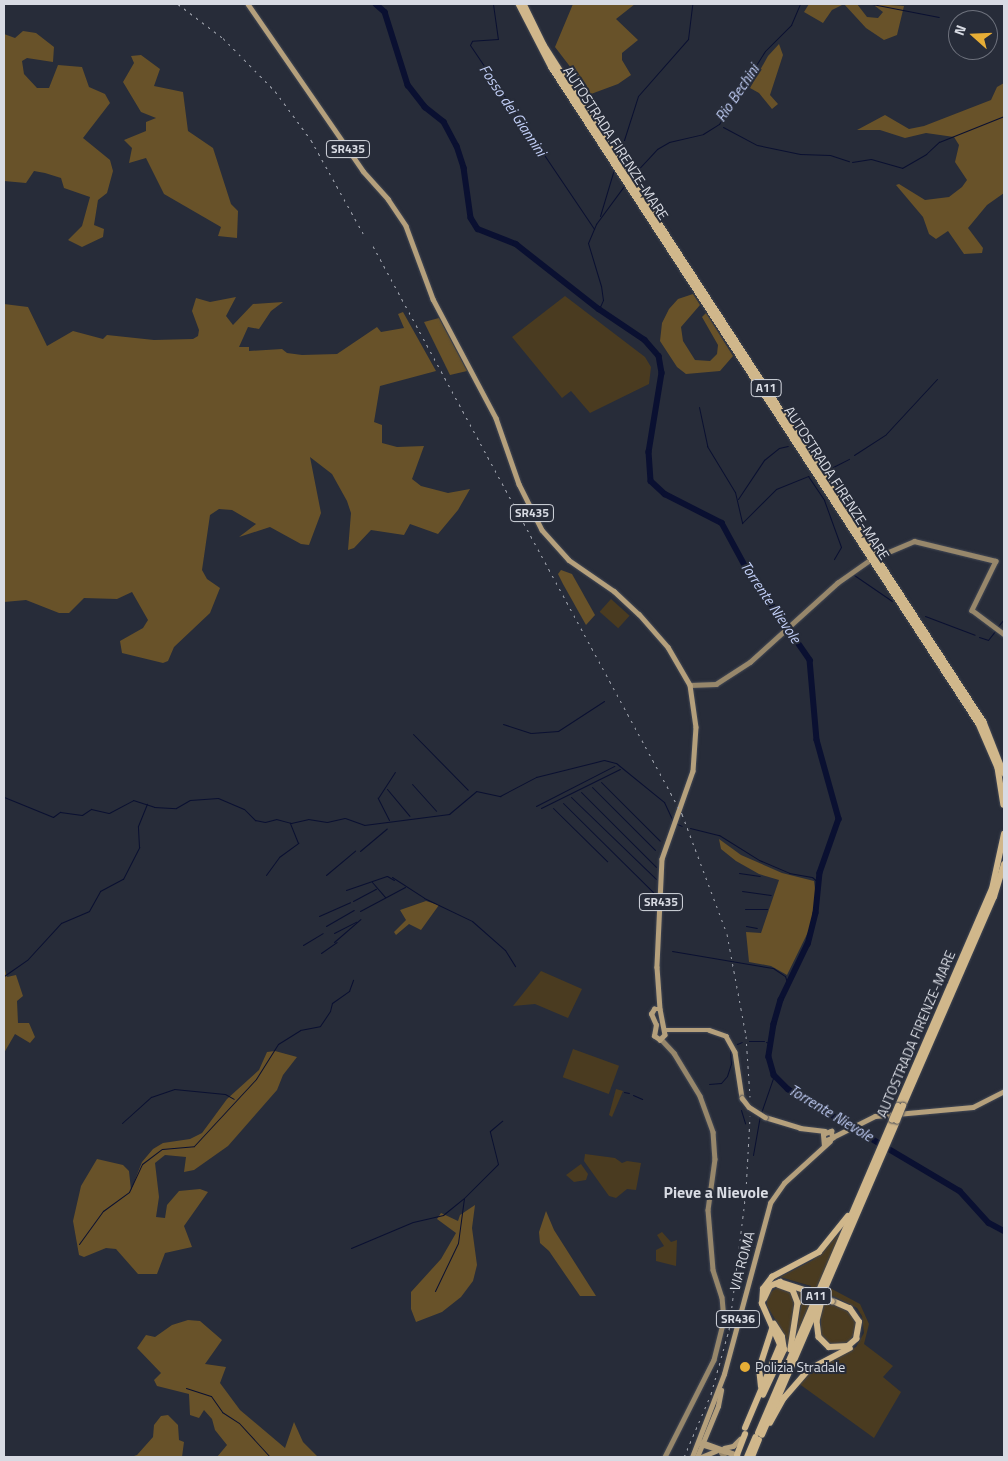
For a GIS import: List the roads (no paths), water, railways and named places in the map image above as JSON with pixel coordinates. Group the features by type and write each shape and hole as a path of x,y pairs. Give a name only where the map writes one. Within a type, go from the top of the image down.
{"highway":[{"name":"AUTOSTRADA FIRENZE-MARE","path":"519,4 549,63 979,724 998,768 1004,805"},
{"name":"AUTOSTRADA FIRENZE-MARE","path":"524,4 544,45 583,106 984,722 1004,774"},
{"name":"AUTOSTRADA FIRENZE-MARE","path":"747,1457 760,1437 848,1236 992,889 1004,834"},
{"name":"AUTOSTRADA FIRENZE-MARE","path":"901,1106 994,897 1004,865"},
{"name":"AUTOSTRADA FIRENZE-MARE","path":"753,1457 785,1370 865,1184 878,1160"},
{"path":"744,1433 780,1345 761,1301 767,1287 772,1277 806,1261 823,1249 846,1219 865,1184"},
{"path":"832,1299 850,1309 859,1322 856,1339 842,1348 824,1343 819,1337 817,1321 848,1236"},
{"path":"760,1437 784,1398 808,1370 849,1348 859,1340 863,1328 859,1312 832,1299 808,1289 782,1282 767,1287"},
{"path":"767,1287 786,1286 797,1296 797,1320 785,1370"},
{"path":"734,1456 784,1350 782,1337 765,1305 767,1287"},
{"path":"760,1391 759,1369 772,1327"}],"main road":[{"name":"SR435","path":"248,4 363,171 401,216 433,300 496,418 518,484 542,530 569,560 614,591 644,620 668,647 690,685 696,716 695,756 689,789 663,853 657,1009 664,1030 664,1038 700,1096 712,1128 716,1151 708,1210 713,1272 721,1295 724,1320 716,1354 665,1457"},
{"path":"879,556 902,543 914,540 996,561 972,610 1004,634"},
{"path":"690,685 709,686 724,679 781,637 837,583 870,561"},
{"name":"SR435","path":"657,1009 651,1014 656,1025 654,1036 664,1038"},
{"path":"664,1030 676,1032 709,1030 728,1038 735,1052 742,1098 756,1112 800,1128 825,1131 829,1137"},
{"path":"664,1038 676,1032"},
{"name":"SR436","path":"829,1137 882,1115 973,1107 1004,1091"},
{"path":"815,1130 829,1137"},
{"name":"VIA ROMA","path":"697,1457 723,1377 767,1212 784,1183 824,1147 829,1137"},
{"name":"VIA ROMA","path":"692,1457 709,1430 718,1406 723,1377"},
{"path":"709,1430 709,1440 724,1457"},
{"path":"701,1457 718,1449 731,1447 744,1433"},
{"path":"702,1443 734,1456"}],"waterway":[{"name":"Torrente Nievole","path":"376,4 385,12 408,85 425,107 444,122 457,146 464,168 471,218 478,229 516,244 599,309 645,340 659,356 662,373 649,452 651,481 665,494 722,523 747,569 810,660 817,740 839,819 820,873 816,913 808,944 781,1000 774,1024 769,1057 774,1075 788,1089 960,1191 989,1223 1004,1231"},
{"name":"Fosso dei Giannini","path":"493,4 498,39 472,41 470,45 594,229"},
{"path":"624,140 638,96 688,39 692,4"},
{"name":"Rio Bechini","path":"632,176 657,149 669,142 703,134 719,124 765,51 791,25 800,4"},
{"path":"872,4 939,17"},
{"path":"852,162 871,159 902,168 926,154 939,142 1004,116"},
{"path":"723,127 757,145 800,154 830,155 849,161"},
{"path":"619,154 622,146"},
{"path":"600,216 614,169"},
{"path":"599,309 603,300 601,286 588,243 596,224 624,186"},
{"path":"854,455 886,434 937,379"},
{"path":"699,407 707,446 735,492 742,523 776,489 808,476 824,500 841,547 834,559"},
{"path":"738,499 764,460 779,448 788,446"},
{"path":"833,467 849,459"},
{"path":"854,575 892,601"},
{"path":"925,616 975,635"},
{"path":"998,626 1004,619"},
{"path":"979,637 988,640 995,631"},
{"path":"503,724 531,733 558,731 604,701"},
{"path":"413,734 468,790"},
{"path":"4,797 53,817 60,812 82,815 91,809 109,813 133,800 154,807 176,808 190,800 218,798 244,809 255,820 265,822 276,819 291,823 308,819 327,822 345,818 364,825 449,814 476,791 500,796 536,777 604,760 616,763 664,802 673,821"},
{"path":"536,806 614,766"},
{"path":"541,808 620,769"},
{"path":"389,820 378,798 395,772"},
{"path":"601,782 660,841"},
{"path":"412,784 436,811"},
{"path":"592,787 655,850"},
{"path":"387,789 410,816"},
{"path":"581,792 656,867"},
{"path":"571,797 656,879"},
{"path":"563,803 653,892"},
{"path":"4,976 28,959 61,923 89,911 100,891 123,879 139,847 138,826 147,804"},
{"path":"553,808 607,861"},
{"path":"266,875 279,857 298,843 290,823"},
{"path":"677,824 682,826"},
{"path":"360,851 387,828"},
{"path":"690,828 719,835 759,860 789,873 812,877 819,883"},
{"path":"326,875 355,851"},
{"path":"739,873 760,876"},
{"path":"346,890 387,876 394,880"},
{"path":"392,877 424,898 472,921 505,950 515,966"},
{"path":"372,882 385,897"},
{"path":"360,911 405,887"},
{"path":"353,901 376,889"},
{"path":"742,891 771,895"},
{"path":"319,916 350,902"},
{"path":"745,909 767,909"},
{"path":"326,926 354,910"},
{"path":"334,942 360,919"},
{"path":"334,933 356,922"},
{"path":"746,926 757,928"},
{"path":"303,945 323,933"},
{"path":"321,953 337,942"},
{"path":"672,951 773,968 785,976 788,985"},
{"path":"79,1244 103,1211 129,1192 142,1164 162,1149 194,1146 256,1079 278,1044 300,1030 320,1026 330,1011 332,1003 349,991 353,980"},
{"path":"749,1041 764,1041"},
{"path":"737,1044 742,1042"},
{"name":"Torrente Nievole","path":"766,1042 770,1043"},
{"path":"709,1084 721,1083 727,1076 731,1064 730,1049"},
{"path":"761,1113 774,1076"},
{"path":"122,1123 151,1097 174,1089 225,1094 234,1099"},
{"path":"624,1092 629,1093"},
{"path":"633,1095 642,1099"},
{"path":"741,1110 745,1123"},
{"path":"753,1155 760,1117"},
{"path":"435,1291 458,1243 464,1198 498,1164 490,1131 502,1121"},
{"path":"351,1248 413,1222 443,1215 463,1199"},
{"path":"186,1388 211,1396 222,1412 239,1423 270,1457"}],"railway":[{"path":"178,4 223,38 275,91 311,140 363,233"},
{"path":"373,246 682,814 727,934 746,1036 750,1097"},
{"path":"684,1457 711,1394 729,1330 746,1191 750,1116"}],"place":[{"name":"Polizia Stradale","path":"745,1367"}],"district":[{"name":"Pieve a Nievole","path":"716,1192"}]}
